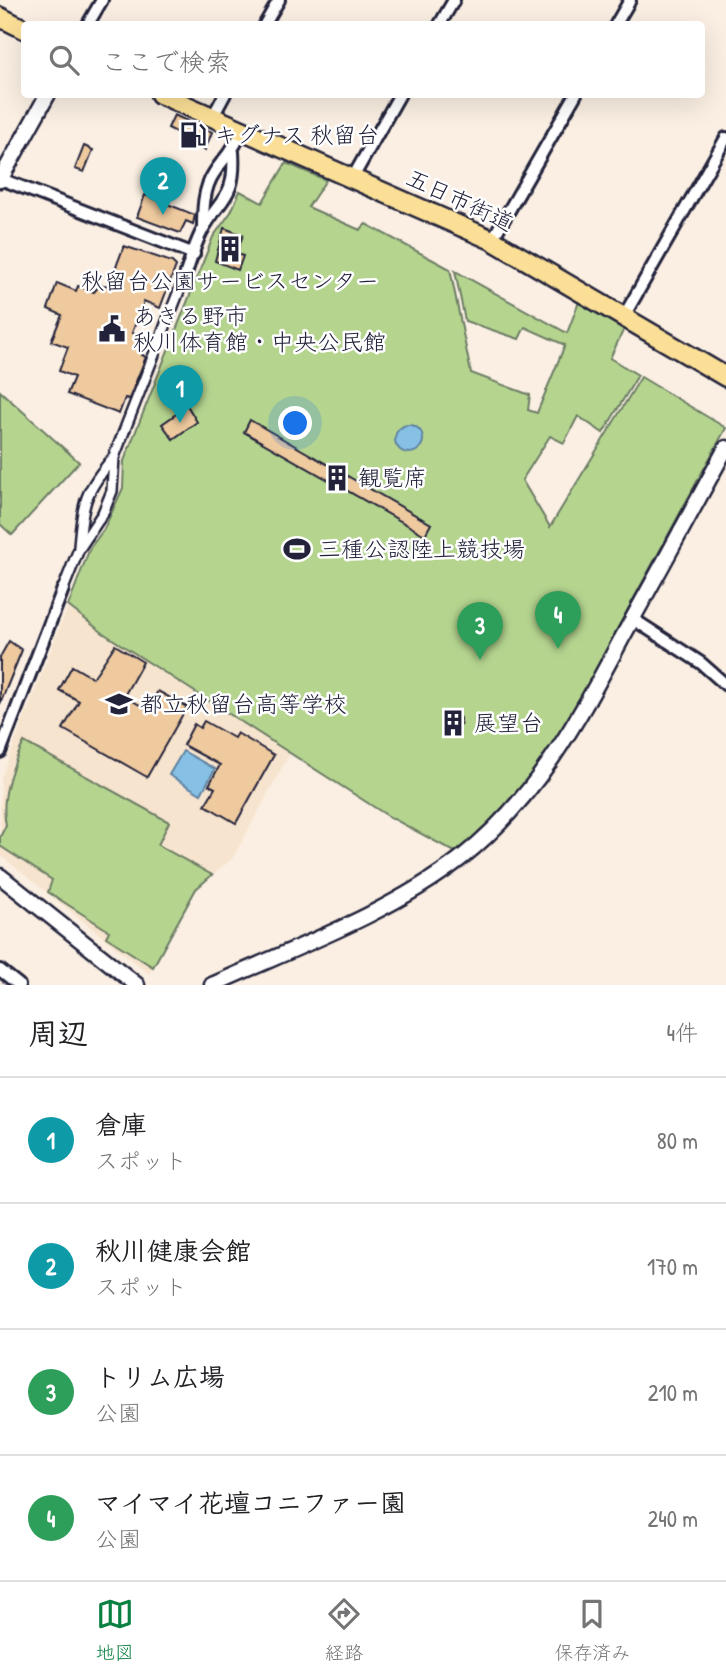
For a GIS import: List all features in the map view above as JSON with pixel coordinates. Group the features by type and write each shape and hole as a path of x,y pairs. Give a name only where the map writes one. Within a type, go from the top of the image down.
{"main road":[{"path":"0,17 21,28"},
{"name":"五日市街道","path":"169,98 492,240 726,377"}],"street":[{"path":"90,21 102,0"},
{"path":"267,21 279,0"},
{"path":"442,21 454,0"},
{"path":"618,21 630,0"},
{"path":"46,98 0,179 194,254"},
{"path":"212,118 223,98"},
{"path":"352,179 398,98"},
{"path":"492,240 574,98"},
{"path":"203,230 205,195 219,168 233,152 242,131"},
{"path":"624,316 726,138"},
{"path":"0,752 79,549 100,518 112,485 114,457 203,230 225,201 235,176 233,152"},
{"path":"219,168 231,169 235,176"},
{"path":"205,195 210,204 217,207 225,201"},
{"path":"212,985 392,902 458,860 494,830 524,798 566,742 726,447"},
{"path":"79,549 82,512 96,478 114,457"},
{"path":"96,478 110,481 112,485"},
{"path":"82,512 87,518 100,518"},
{"path":"633,619 701,663 726,685"},
{"path":"0,876 137,985"},
{"path":"0,970 19,985"}],"shaded area":[{"path":"68,606 103,633 290,753 233,858 196,889 149,974 0,855 1,778"}],"green space":[{"path":"286,163 326,180 308,207 360,230 366,224 450,269 471,373 530,395 528,410 537,413 565,345 525,327 519,339 465,321 455,271 567,333 579,302 624,329 610,358 638,375 603,433 578,416 564,443 550,436 522,480 550,527 641,377 726,428 554,746 500,816 460,852 453,851 388,816 103,633 68,606 90,548 104,529 123,488 124,461 213,237 231,212 240,191 262,203"},
{"path":"0,391 79,462 12,535 0,524"},
{"path":"24,742 169,822 158,845 212,875 196,889 153,967 106,937 109,931 48,892 52,880 0,846 0,837 6,825 8,782"}],"water":[{"path":"409,425 419,429 423,439 419,449 409,453 399,449 395,439 399,429"},
{"path":"183,751 215,769 201,794 169,775"}],"building":[{"path":"174,115 212,132 205,150 184,141 186,137 168,128"},
{"path":"84,146 93,150 84,172 75,169"},
{"path":"145,195 195,215 193,224 186,221 180,233 137,217"},
{"name":"秋留台公園サービスセンター","path":"224,228 243,235 236,254 243,256 238,270 215,261"},
{"name":"あきる野市 秋川体育館・中央公民館","path":"124,246 172,262 176,266 160,308 144,301 132,333 148,339 142,355 146,357 129,399 125,398 119,414 67,394 74,377 59,371 68,347 51,341 62,315 48,309 57,283 76,291 78,286 94,292 99,286 109,285"},
{"path":"178,390 197,422 173,439 162,424 179,412 168,398"},
{"name":"観覧席","path":"250,420 431,524 425,535 244,432"},
{"path":"9,641 22,650 0,704 0,657"},
{"path":"115,645 143,662 124,696 147,709 158,691 187,707 147,777 63,729 79,701 59,690 72,666 93,678"},
{"name":"展望台","path":"450,714 456,714 461,722 459,728 450,730 445,725 445,719"},
{"path":"204,721 234,738 237,733 274,755 236,823 205,805 215,788 209,785 220,765 183,745 194,724 200,728"}],"place":[{"name":"キグナス 秋留台","path":"193,135"},
{"name":"秋川健康会館","path":"163,215"},
{"name":"秋留台公園サービスセンター","path":"230,249"},
{"name":"あきる野市 秋川体育館・中央公民館","path":"112,329"},
{"name":"倉庫","path":"180,423"},
{"name":"観覧席","path":"337,478"},
{"name":"三種公認陸上競技場","path":"297,549"},
{"name":"マイマイ花壇コニファー園","path":"558,649"},
{"name":"トリム広場","path":"480,660"},
{"name":"都立秋留台高等学校","path":"119,704"},
{"name":"展望台","path":"453,723"}]}
